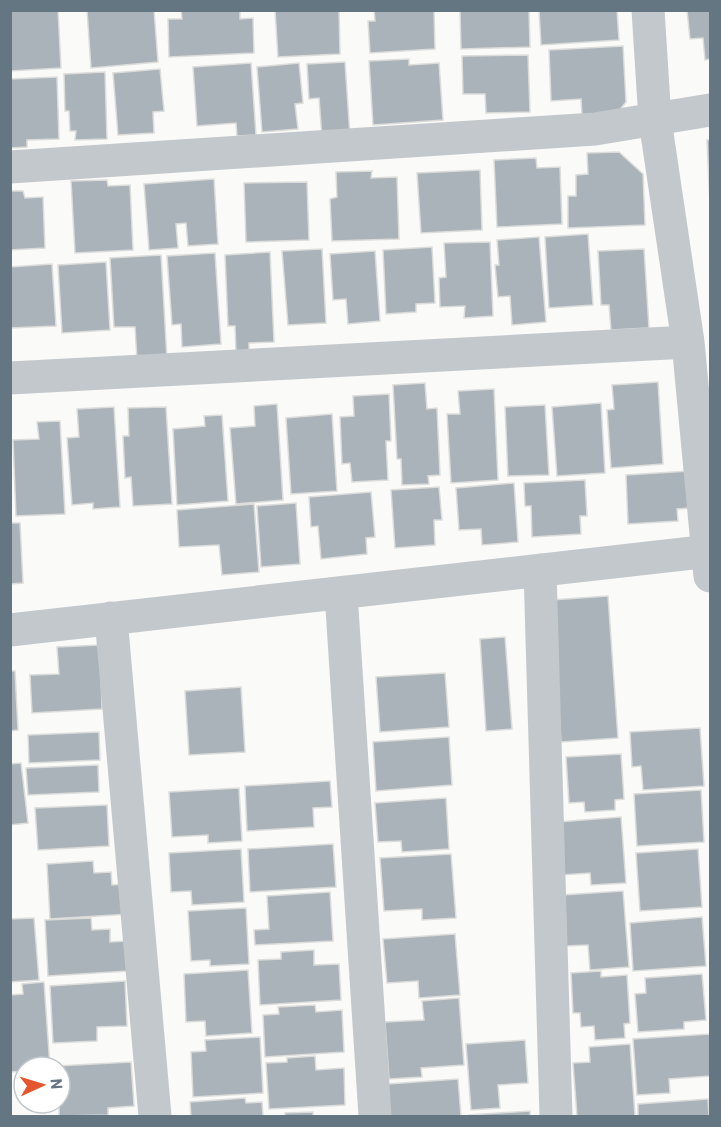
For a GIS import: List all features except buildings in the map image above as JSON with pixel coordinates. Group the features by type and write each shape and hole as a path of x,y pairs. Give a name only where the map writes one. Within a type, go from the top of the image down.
{"street":[{"path":"10,630 540,570 710,559 688,342 655,120 648,10"},
{"path":"10,167 595,129 711,110"},
{"path":"10,378 688,342"},
{"path":"540,570 556,1116"},
{"path":"341,593 375,1116"},
{"path":"111,618 155,1116"}]}
